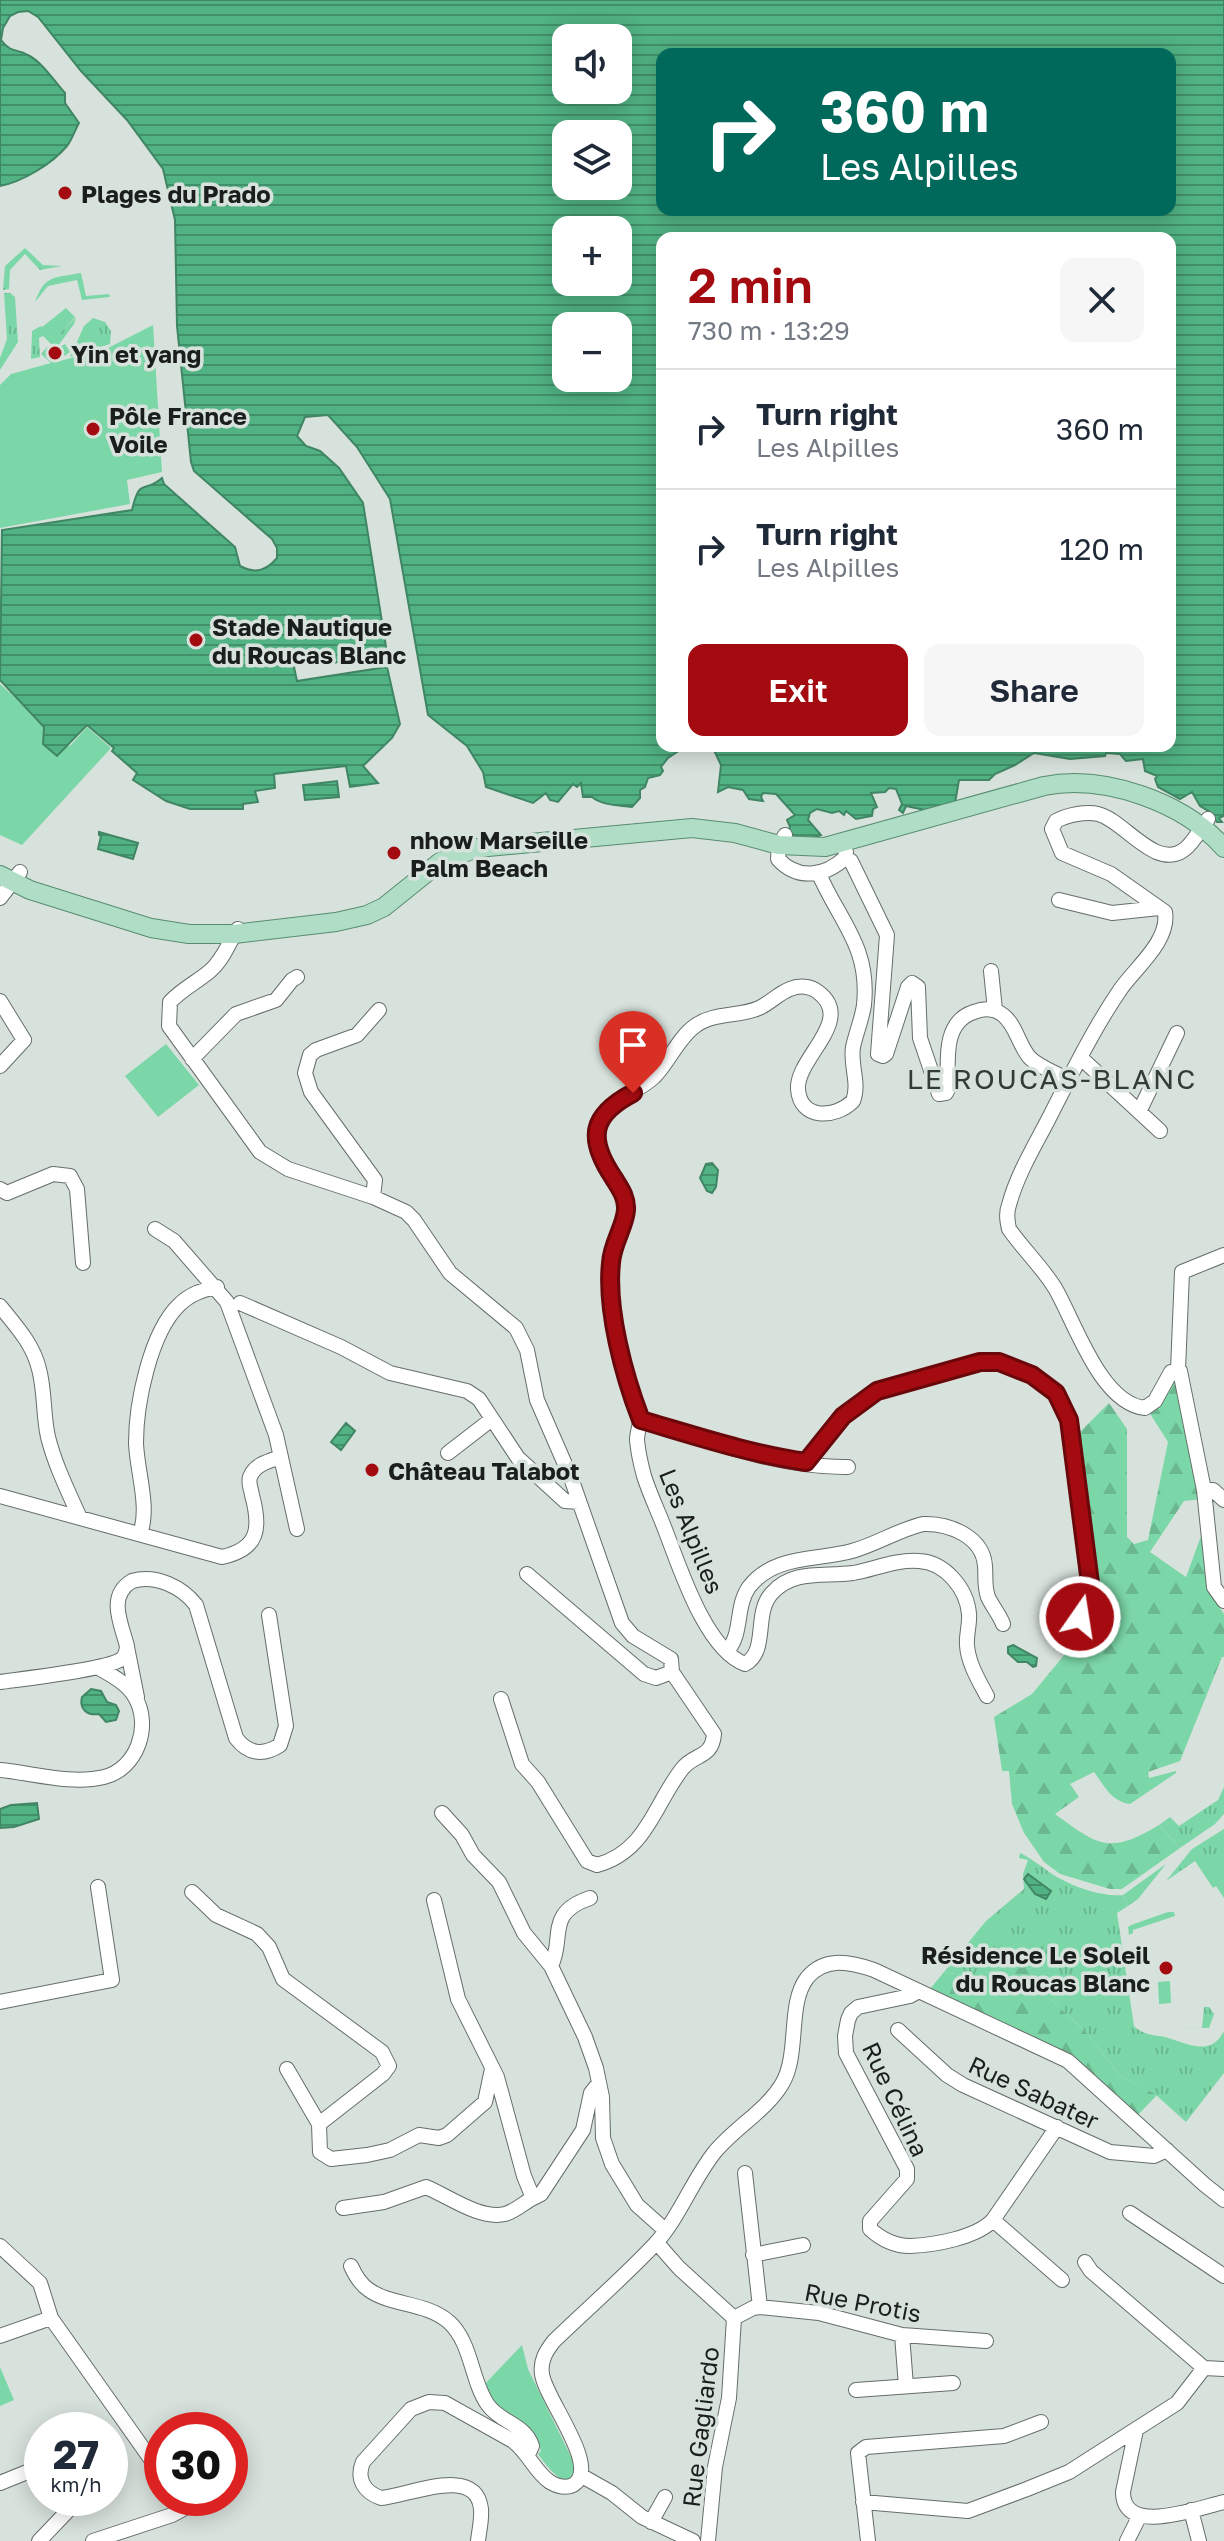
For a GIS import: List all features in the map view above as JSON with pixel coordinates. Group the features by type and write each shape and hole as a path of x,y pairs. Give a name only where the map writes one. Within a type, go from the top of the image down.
{"main road":[{"path":"0,862 12,876 170,922 240,929 364,906 380,899 435,856 474,839 678,819 717,821 825,847 845,845 1061,783 1079,782 1113,787 1224,833"},
{"path":"1205,823 1224,848"},
{"path":"781,838 821,836 845,845"}],"street":[{"path":"1178,1370 1171,1372 1155,1401 1145,1408 1135,1406 1106,1384 1054,1286 1009,1229 1006,1218 1018,1181 1068,1080 1121,989 1156,944 1166,918 1165,912 1111,874 1062,853 1052,829 1056,821 1065,816 1101,815 1154,851 1172,855 1187,848 1205,823"},
{"path":"781,838 778,859 784,866 808,874 832,869 845,845"},
{"path":"845,845 887,935 883,1009 877,1050 880,1056 886,1054 908,987 915,984 918,987 920,1038 937,1090 942,1094 948,1089 953,1027 966,1014 983,1009 995,1010 1008,1019 1030,1058 1068,1080"},
{"name":"Les Alpilles","path":"819,874 857,944 863,964 864,1008 853,1049 856,1092 853,1101 835,1114 824,1114 805,1105 800,1097 799,1077 826,1031 830,1012 820,993 800,987 790,989 760,1008 710,1018 692,1028 656,1075 608,1108 599,1122 597,1146 601,1159 625,1198 627,1208 614,1245 610,1279 620,1356 641,1420 637,1440 645,1477 691,1597 727,1651 735,1637 742,1600 750,1587 773,1567 802,1558 855,1550 923,1524 957,1530 974,1543 985,1567 988,1597 1003,1624"},
{"path":"0,898 12,876"},
{"path":"1059,900 1112,913 1159,908"},
{"path":"240,929 211,971 179,992 170,1002 169,1026 260,1152 288,1169 373,1197 406,1212 450,1273 516,1328 527,1350 537,1400 571,1478 622,1623 633,1636 668,1654 673,1665 672,1672 714,1734 713,1744 709,1751 683,1766 642,1837 610,1862 597,1865 587,1861 538,1782 522,1764 501,1699"},
{"path":"991,971 995,1010"},
{"path":"192,1059 236,1014 276,1000 297,977"},
{"path":"0,1001 24,1040 0,1066"},
{"path":"373,1197 375,1180 311,1092 305,1073 310,1055 357,1035 379,1010"},
{"path":"1140,1110 1177,1033"},
{"path":"1081,1058 1160,1131"},
{"path":"0,1189 7,1193 53,1174 70,1176 77,1189 83,1263"},
{"path":"155,1229 174,1241 227,1302 276,1435 297,1529"},
{"path":"1224,1255 1182,1272 1178,1370 1204,1490 1214,1587 1224,1601"},
{"path":"140,1534 144,1516 137,1429 142,1393 153,1353 169,1316 177,1306 201,1290 217,1287"},
{"path":"240,1303 341,1347 390,1373 467,1391 479,1399 518,1458 565,1501 579,1502"},
{"path":"0,1306 34,1353 40,1370 47,1433 80,1518"},
{"path":"806,1462 843,1416 877,1391 980,1362 999,1362 1032,1375 1056,1393 1069,1420 1090,1583 1085,1607 1074,1622 1066,1625 1060,1623 1055,1615 1056,1609"},
{"path":"448,1453 492,1419"},
{"name":"Les Alpilles","path":"641,1420 775,1458 823,1467 848,1467"},
{"path":"0,1496 222,1557 238,1553 251,1543 259,1526 249,1484 251,1474 262,1464 281,1457"},
{"path":"553,1488 565,1488 570,1485 571,1478"},
{"path":"1204,1490 1213,1490 1224,1500"},
{"path":"727,1651 735,1660 745,1664 752,1660 758,1652 761,1611 769,1595 795,1577 846,1574 902,1561 934,1563 955,1581 968,1602 967,1646 987,1696"},
{"path":"527,1574 644,1674 656,1678 672,1672"},
{"path":"0,1770 79,1780 108,1776 129,1760 140,1743 142,1729 127,1646 116,1607 119,1594 127,1584 137,1579 152,1579 186,1593 196,1605 236,1738 246,1750 255,1753 280,1745 286,1726 269,1615"},
{"path":"0,1682 97,1667 120,1660 127,1646"},
{"path":"97,1667 117,1678 137,1701"},
{"path":"442,1813 462,1835 473,1855 499,1882 524,1933 551,1966 585,2037 602,2097 603,2138 612,2164 679,2268 734,2318"},
{"path":"0,2002 112,1980 98,1887"},
{"path":"192,1892 216,1915 257,1934 269,1947 283,1979 382,2052 387,2059 389,2066 383,2074 319,2124"},
{"path":"551,1966 556,1950 556,1931 562,1917 568,1910 590,1898"},
{"path":"434,1900 458,1999 492,2068 533,2198"},
{"path":"582,2476 582,2462 577,2449 544,2386 541,2365 545,2352 661,2236 714,2153 782,2083 791,2061 801,1991 808,1977 816,1970 837,1963 856,1964 1068,2061 1224,2200"},
{"name":"Rue Célina","path":"919,1991 910,1996 865,2004 851,2013 848,2020 845,2036 850,2061 908,2174 868,2224 884,2240 908,2246 948,2240 984,2228 993,2220"},
{"name":"Rue Sabater","path":"898,2030 947,2075 1117,2154 1154,2156 1167,2150"},
{"path":"287,2069 319,2124 320,2152 331,2159 390,2150 419,2135 439,2138 447,2135 485,2102 492,2068"},
{"path":"343,2208 384,2202 426,2187 472,2210 505,2214 541,2194 583,2130 591,2093 599,2083"},
{"path":"1057,2127 993,2220 1062,2280"},
{"path":"745,2173 760,2307"},
{"path":"1130,2213 1224,2276"},
{"path":"753,2255 803,2245"},
{"path":"0,2246 40,2283 51,2318 144,2450"},
{"path":"1085,2262 1091,2271 1204,2368 1224,2369"},
{"path":"351,2266 369,2290 432,2311 448,2321 459,2333 488,2405 499,2416 525,2432 532,2446 528,2455"},
{"name":"Rue Protis","path":"734,2318 760,2307 819,2313 902,2335 986,2341"},
{"path":"0,2336 51,2318"},
{"name":"Rue Gagliardo","path":"708,2541 715,2467 729,2398 734,2318"},
{"path":"902,2335 906,2386"},
{"path":"863,2502 968,2511 1069,2472 1177,2403 1204,2368"},
{"path":"856,2390 953,2383"},
{"path":"478,2541 481,2506 474,2492 468,2488 455,2484 381,2498 362,2484 359,2470 363,2462 420,2403 438,2401 513,2441 545,2478 556,2485 570,2486 582,2476"},
{"path":"868,2541 858,2453 861,2449 1004,2436 1041,2422"},
{"path":"1136,2430 1123,2501 1139,2517 1160,2516 1224,2502"},
{"path":"0,2483 24,2473"},
{"path":"582,2476 612,2493 651,2522 693,2541"},
{"path":"651,2522 665,2497"},
{"path":"1191,2510 1199,2541"},
{"path":"39,2541 63,2516"},
{"path":"93,2541 151,2516"},
{"path":"1127,2541 1139,2517"}],"green space":[{"path":"25,248 43,265 62,266 40,270 25,254 10,270 9,289 3,290 5,266"},
{"path":"81,273 86,296 109,294 110,297 82,300 77,280 48,286 35,302 47,282"},
{"path":"4,293 15,297 18,342 0,370 0,358 7,339"},
{"path":"66,308 75,317 55,339 42,327"},
{"path":"76,317 58,346 43,336 39,338 40,357 31,359 32,331 41,326 55,338"},
{"path":"93,318 105,322 111,331 110,344 70,357 84,326"},
{"path":"153,325 162,472 127,480 130,504 0,528 0,385 11,374 51,363 41,354 47,347 56,349 65,344 70,352 56,362 108,348"},
{"path":"0,684 70,746 87,727 111,748 22,845 0,835"},
{"path":"166,1044 199,1085 158,1117 125,1076"},
{"path":"1174,1379 1179,1380 1202,1499 1184,1501 1150,1552 1186,1577 1204,1528 1209,1581 1213,1597 1224,1614 1224,1657 1180,1761 1148,1772 1149,1778 1176,1773 1130,1804 1113,1797 1094,1772 1070,1784 1079,1797 1055,1814 1105,1843 1128,1840 1159,1825 1180,1848 1122,1889 1110,1889 1060,1874 1044,1862 1024,1833 1012,1804 1009,1771 1002,1771 994,1717 1032,1694 1094,1619 1098,1609 1079,1433 1109,1403 1127,1429 1127,1537 1134,1544 1148,1540 1168,1442 1149,1412"},
{"path":"1224,1787 1224,1814 1215,1824 1180,1848 1159,1825 1170,1817 1179,1826 1218,1800"},
{"path":"1224,1829 1224,1898 1216,1886 1213,1888 1195,1861 1166,1881 1192,1849"},
{"path":"1020,1853 1074,1885 1099,1893 1123,1895 1128,1906 1117,1913 1134,2026 1137,2029 1198,2046 1212,2044 1224,2031 1224,2073 1186,2122 1156,2095 1119,2075 1086,2032 1050,1999 1026,1960 973,1977 944,1972 986,1921 1024,1889 1023,1874 1028,1860 1019,1858"},
{"path":"1166,1864 1138,1899 1128,1906 1123,1895"},
{"path":"1174,1912 1175,1916 1133,1930 1129,1935 1128,1927 1131,1925"},
{"path":"1026,1960 1051,1975 1050,1999 1086,2032 1119,2075 1157,2095 1137,2116 1063,2052 930,1989 944,1972 973,1977"},
{"path":"1170,1981 1171,2003 1159,2004 1158,1982"},
{"path":"1204,2007 1209,2007 1214,2014 1209,2028 1202,2028"},
{"path":"522,2345 528,2369 575,2465 568,2479 552,2471 538,2454 541,2451 537,2439 501,2413 483,2386"},
{"path":"0,2367 14,2400 0,2406"}],"shaded area":[{"path":"0,0 1224,0 1224,816 1219,818 1222,822 1217,822 1210,812 1200,806 1192,792 1180,799 1158,787 1157,776 1145,771 1143,759 1126,761 1120,754 1106,753 1105,756 1070,759 1034,753 989,780 959,780 955,803 934,812 906,806 903,813 899,810 902,804 896,789 889,788 885,792 871,793 877,807 873,809 872,816 856,819 846,811 844,815 839,811 832,813 817,809 810,813 808,820 821,835 808,840 787,834 790,827 787,820 795,815 776,794 763,793 763,801 749,799 743,790 728,787 718,792 721,765 715,752 1176,752 1176,232 656,232 656,752 677,752 661,767 663,771 660,775 648,778 645,787 640,790 640,798 632,807 583,797 581,783 577,787 573,784 558,802 550,800 546,793 533,803 486,787 483,772 467,746 428,715 390,499 357,447 328,415 305,417 297,436 306,446 320,451 339,468 363,503 387,653 333,663 301,662 294,667 297,681 387,667 400,724 392,738 363,766 378,783 350,787 346,766 274,774 275,788 255,791 258,802 243,804 243,809 190,809 166,801 133,780 137,773 87,725 57,756 43,744 44,727 0,680 2,530 132,510 140,489 162,478 164,484 235,547 240,566 260,570 277,558 277,548 272,539 194,471 191,462 177,326 175,220 163,169 127,120 81,71 38,17 28,11 10,16 1,40 43,67 65,93 65,103 79,123 61,153 27,176 0,186"},
{"path":"337,781 339,797 305,800 303,785"},
{"path":"99,832 138,843 133,859 98,849"},
{"path":"712,1163 718,1170 712,1193 707,1191 700,1178 706,1164"},
{"path":"346,1423 355,1431 341,1450 331,1442"},
{"path":"1013,1645 1037,1658 1036,1666 1018,1662 1008,1653 1008,1647"},
{"path":"91,1689 101,1691 107,1702 116,1705 119,1711 116,1720 106,1722 99,1714 85,1711 82,1697"},
{"path":"37,1803 39,1819 0,1828 0,1809"},
{"path":"1028,1874 1051,1891 1046,1899 1035,1894 1024,1879"}],"place":[{"name":"Plages du Prado","path":"65,193"},
{"name":"Yin et yang","path":"55,353"},
{"name":"Pôle France Voile","path":"93,429"},
{"name":"Stade Nautique du Roucas Blanc","path":"196,640"},
{"name":"nhow Marseille Palm Beach","path":"394,853"},
{"name":"Château Talabot","path":"372,1470"},
{"name":"Résidence Le Soleil du Roucas Blanc","path":"1166,1968"}],"district":[{"name":"LE ROUCAS-BLANC","path":"1052,1078"}],"route":[{"path":"633,1093 608,1108 602,1115 596,1135 601,1159 625,1198 627,1208 614,1245 610,1279 620,1356 641,1420 775,1458 806,1462 843,1416 877,1391 980,1362 999,1362 1032,1375 1056,1393 1069,1420 1090,1583 1080,1617"}]}
